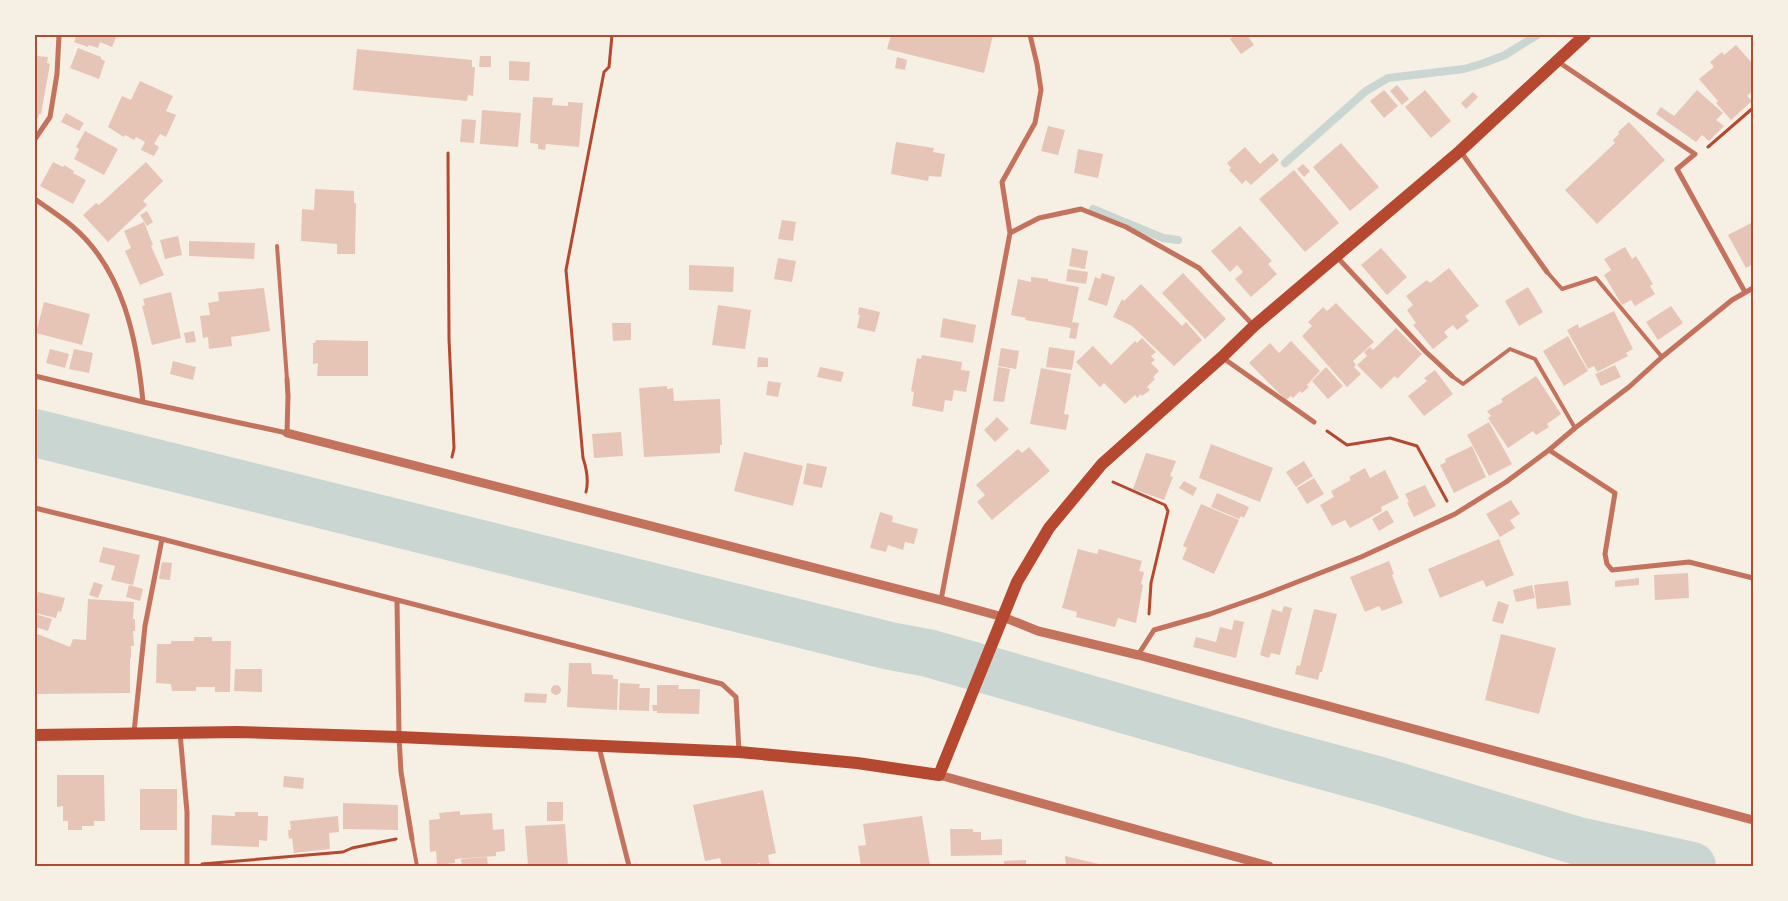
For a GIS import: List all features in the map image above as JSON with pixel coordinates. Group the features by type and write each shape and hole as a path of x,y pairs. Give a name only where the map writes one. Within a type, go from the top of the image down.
{"main road":[{"path":"35,735 134,732 237,732 739,752 857,764 939,775 1017,582 1049,528 1102,464 1222,358 1254,326 1460,150 1585,35"}],"street":[{"path":"35,139 50,117 57,74 58,35"},
{"path":"941,600 1010,233 1002,182 1035,123 1041,90 1030,35"},
{"path":"1557,61 1695,154 1677,169 1745,292"},
{"path":"1460,150 1547,272"},
{"path":"35,199 73,227 104,262 123,300 140,365 143,402"},
{"path":"1010,233 1039,218 1081,209 1126,226 1199,268 1254,326"},
{"path":"1335,256 1426,352 1452,376"},
{"path":"1138,655 1154,630 1210,614 1362,557 1455,514 1506,482 1549,450 1629,387 1662,357 1732,300 1753,288"},
{"path":"1222,358 1314,422"},
{"path":"35,376 143,402 287,433 582,507 941,600 1002,617 1038,631 1138,655 1753,820"},
{"path":"287,379 287,433"},
{"path":"1549,450 1615,493 1605,554 1607,564 1612,570 1689,562 1753,578"},
{"path":"35,508 722,684 736,697 739,724 739,752"},
{"path":"134,732 145,626 162,539"},
{"path":"397,600 401,772 412,837"},
{"path":"180,732 187,812 187,865"},
{"path":"599,746 629,866"},
{"path":"939,775 1269,866"}],"lane":[{"path":"276,246 287,379"},
{"path":"1547,272 1562,289 1596,278 1662,357"},
{"path":"1452,376 1463,384 1510,349 1535,359 1575,428"},
{"path":"412,837 417,866"}],"path":[{"path":"582,507 588,483 583,458 566,270 604,72 609,67 612,35"},
{"path":"1695,154 1712,145 1753,108"},
{"path":"448,153 449,339 454,448 448,473"},
{"path":"1314,422 1347,445 1390,438 1417,446 1455,514"},
{"path":"1094,474 1165,505 1168,510 1151,583 1149,618 1154,630"},
{"path":"187,865 343,852 352,848 412,837"}],"building":[{"path":"77,35 117,35 112,47 100,42 98,48 74,42"},
{"path":"891,35 993,35 984,73 887,49"},
{"path":"1236,35 1247,35 1254,45 1241,54 1230,39"},
{"path":"1736,45 1753,64 1753,91 1747,96 1752,101 1731,120 1699,79 1714,67 1710,62 1722,52 1724,55"},
{"path":"78,48 101,57 105,61 99,79 70,68"},
{"path":"357,49 472,60 472,67 475,67 473,96 468,95 467,101 353,90"},
{"path":"37,56 48,57 47,63 50,64 41,114 39,114 38,118 35,118 35,58"},
{"path":"480,56 491,56 491,67 479,67"},
{"path":"897,57 907,60 905,70 895,68"},
{"path":"509,61 530,62 529,81 509,80"},
{"path":"140,81 173,96 166,111 176,115 166,137 160,134 154,144 159,147 154,156 141,150 145,142 136,137 134,140 125,135 124,137 108,127 122,96 131,100"},
{"path":"1397,85 1409,99 1402,105 1390,91"},
{"path":"1384,90 1398,106 1384,118 1370,101"},
{"path":"1425,90 1451,121 1431,138 1405,107"},
{"path":"1697,90 1723,113 1716,120 1724,126 1709,141 1702,135 1696,142 1656,114 1661,107 1674,116"},
{"path":"1473,92 1478,97 1466,109 1461,103"},
{"path":"533,97 553,98 552,105 568,106 568,102 583,103 579,147 546,144 545,150 538,149 538,144 530,143"},
{"path":"482,110 521,113 518,147 480,144"},
{"path":"66,113 84,123 79,131 61,122"},
{"path":"462,119 476,120 474,143 460,142"},
{"path":"1629,122 1665,160 1597,224 1565,190 1615,143 1613,140 1619,134 1618,132"},
{"path":"1048,126 1065,130 1058,155 1041,151"},
{"path":"85,131 118,149 104,175 74,159 79,149 76,147"},
{"path":"896,142 934,148 933,152 945,154 941,177 929,176 928,181 891,174"},
{"path":"1341,143 1379,187 1350,211 1313,167"},
{"path":"1245,147 1260,164 1273,153 1279,160 1251,185 1246,180 1242,184 1229,170 1231,168 1227,163"},
{"path":"1078,149 1103,154 1098,178 1074,173"},
{"path":"53,162 63,167 64,165 74,171 73,173 86,180 73,204 40,186"},
{"path":"146,162 163,181 143,201 147,205 108,242 83,215 96,203 99,205"},
{"path":"1303,164 1310,171 1304,177 1297,169"},
{"path":"1294,170 1339,223 1305,252 1259,199"},
{"path":"315,189 354,191 354,203 356,203 355,254 337,254 337,244 301,241 302,209 314,210"},
{"path":"147,211 153,222 147,226 140,215"},
{"path":"782,220 796,222 793,241 778,239"},
{"path":"144,222 153,245 151,246 164,275 140,285 125,251 131,248 124,231"},
{"path":"1753,222 1753,264 1746,268 1728,235"},
{"path":"1240,226 1272,261 1268,264 1277,274 1251,297 1235,279 1243,272 1237,265 1230,272 1211,251"},
{"path":"178,236 182,255 165,259 160,240"},
{"path":"189,241 255,243 254,259 189,256"},
{"path":"1625,247 1632,259 1636,256 1653,284 1650,286 1655,294 1635,306 1631,300 1622,305 1604,275 1611,270 1604,259"},
{"path":"1072,248 1088,251 1085,269 1069,266"},
{"path":"1381,248 1407,277 1387,295 1361,265"},
{"path":"778,258 796,261 792,282 774,279"},
{"path":"689,265 734,267 733,292 689,290"},
{"path":"1449,268 1479,306 1465,316 1469,321 1457,330 1453,325 1444,332 1448,337 1433,349 1413,325 1416,323 1407,310 1413,305 1406,296 1427,280 1430,283"},
{"path":"1068,269 1088,272 1086,284 1066,281"},
{"path":"1102,273 1115,277 1107,306 1088,300 1095,277 1100,279"},
{"path":"1183,273 1226,319 1205,339 1162,293"},
{"path":"1031,277 1048,279 1048,281 1079,287 1071,328 1025,320 1026,318 1011,315 1018,279 1031,282"},
{"path":"1141,284 1182,326 1186,322 1202,340 1174,366 1132,326 1113,317 1122,299 1124,301"},
{"path":"1528,287 1543,312 1519,326 1505,301"},
{"path":"264,288 270,331 231,337 232,346 209,349 208,337 203,338 200,316 210,315 208,303 219,301 218,292"},
{"path":"171,292 181,338 152,345 142,306 145,305 143,299"},
{"path":"44,302 90,314 82,345 36,333"},
{"path":"1336,303 1374,342 1353,361 1356,365 1354,367 1361,374 1347,387 1302,336 1312,326 1308,322 1323,307 1327,311"},
{"path":"718,305 751,310 745,349 712,345"},
{"path":"1671,306 1683,323 1658,340 1646,322"},
{"path":"859,307 880,312 875,332 857,328 860,315 858,315"},
{"path":"1614,311 1633,349 1626,353 1628,356 1597,372 1594,366 1588,369 1567,330 1578,324 1579,328"},
{"path":"943,318 976,325 973,343 940,337"},
{"path":"1072,322 1079,323 1076,339 1069,338"},
{"path":"612,323 631,323 631,340 613,341"},
{"path":"1396,328 1422,354 1397,379 1395,376 1381,389 1357,365 1367,356 1364,352 1370,347 1373,350"},
{"path":"194,331 196,342 186,343 184,333"},
{"path":"1568,336 1588,371 1564,386 1543,351"},
{"path":"1142,338 1156,352 1151,356 1155,360 1151,363 1159,371 1153,377 1155,379 1147,387 1150,390 1137,398 1135,395 1125,404 1104,383 1100,387 1076,362 1093,346 1111,365 1135,341 1137,343"},
{"path":"316,340 368,341 368,376 317,376 318,363 313,364 313,343"},
{"path":"1291,341 1320,371 1307,385 1309,387 1302,393 1300,391 1293,398 1291,396 1286,400 1249,363 1270,343 1279,353"},
{"path":"1049,347 1075,351 1072,370 1046,367"},
{"path":"1001,348 1019,351 1016,369 998,366"},
{"path":"50,349 69,354 65,368 46,363"},
{"path":"74,349 93,353 89,373 69,369"},
{"path":"922,355 962,362 961,370 970,371 966,392 954,390 952,401 945,400 943,412 912,406 914,392 911,391 917,358 921,359"},
{"path":"758,357 768,358 768,367 757,367"},
{"path":"173,361 196,367 193,380 170,374"},
{"path":"1615,365 1621,377 1601,386 1595,374"},
{"path":"820,367 844,372 841,382 817,377"},
{"path":"998,367 1010,369 1004,402 993,401"},
{"path":"1326,367 1343,386 1328,399 1312,381"},
{"path":"1041,368 1071,374 1064,414 1069,415 1066,430 1030,424"},
{"path":"1435,370 1453,394 1424,416 1408,396 1427,381 1424,378"},
{"path":"1536,376 1561,414 1547,424 1549,427 1536,435 1533,431 1508,448 1488,418 1491,416 1487,411 1503,402 1501,399"},
{"path":"768,381 781,383 778,397 766,395"},
{"path":"667,386 667,389 673,388 674,401 720,399 722,445 720,445 720,453 644,457 639,388"},
{"path":"997,417 1009,429 995,442 984,430"},
{"path":"1489,422 1512,464 1489,476 1467,435"},
{"path":"621,432 623,456 594,458 592,434"},
{"path":"1211,444 1273,468 1260,502 1199,478"},
{"path":"1472,446 1486,477 1454,493 1440,465 1446,462 1445,459"},
{"path":"1029,447 1050,471 992,520 977,502 985,495 976,485 1018,449 1022,453"},
{"path":"744,452 803,466 793,506 734,491"},
{"path":"1146,453 1176,461 1170,476 1173,477 1164,500 1133,489"},
{"path":"1304,461 1313,476 1296,487 1286,472"},
{"path":"807,463 827,467 822,488 803,484"},
{"path":"1365,468 1370,478 1385,470 1399,498 1381,507 1382,511 1350,528 1345,520 1332,526 1320,505 1334,497 1331,491 1351,480 1349,477"},
{"path":"1314,478 1324,494 1307,504 1297,488"},
{"path":"1184,481 1197,488 1193,496 1179,488"},
{"path":"1425,485 1436,506 1414,517 1405,494"},
{"path":"1217,493 1249,507 1244,518 1241,516 1239,519 1211,507"},
{"path":"1511,500 1520,514 1510,520 1515,528 1500,537 1486,514"},
{"path":"1201,504 1239,520 1214,574 1182,559 1187,548 1183,546"},
{"path":"1387,510 1394,522 1379,531 1372,519"},
{"path":"880,512 893,516 892,522 918,529 914,544 905,542 903,550 888,545 886,552 870,548"},
{"path":"1499,539 1514,575 1486,587 1483,580 1440,598 1428,569"},
{"path":"103,547 140,555 133,585 111,580 115,566 99,562"},
{"path":"1078,549 1097,554 1099,549 1142,561 1139,571 1144,572 1141,584 1143,585 1136,623 1118,618 1115,627 1076,617 1077,612 1062,608"},
{"path":"1389,561 1394,574 1392,575 1403,603 1382,611 1379,606 1365,612 1350,577"},
{"path":"162,562 172,563 170,580 159,579"},
{"path":"1688,573 1689,598 1655,600 1654,575"},
{"path":"1639,578 1639,585 1615,587 1615,581"},
{"path":"1568,581 1571,605 1537,609 1534,585"},
{"path":"94,582 103,585 98,598 89,595"},
{"path":"129,585 143,589 140,601 126,597"},
{"path":"1532,585 1535,598 1516,602 1513,590"},
{"path":"38,592 65,598 61,612 58,611 56,618 35,613"},
{"path":"88,599 134,602 133,619 135,619 135,631 133,631 134,646 131,646 130,658 130,693 35,694 35,633 70,647 73,639 86,640"},
{"path":"1498,601 1509,605 1503,624 1492,621"},
{"path":"1284,606 1292,608 1280,655 1271,653 1269,658 1260,655 1272,609 1282,612"},
{"path":"1314,609 1337,614 1322,672 1320,672 1318,680 1295,674 1297,665 1300,666"},
{"path":"35,614 52,619 48,631 35,627"},
{"path":"1234,620 1244,622 1236,658 1193,647 1196,637 1216,642 1220,627 1232,630"},
{"path":"1501,634 1556,648 1539,714 1485,700"},
{"path":"194,637 212,637 212,641 231,641 230,692 215,692 215,687 196,687 196,691 172,691 171,684 156,683 157,644 171,644 171,641 194,641"},
{"path":"569,663 591,663 592,674 613,675 613,679 618,679 617,710 567,707"},
{"path":"235,669 262,669 262,692 234,691"},
{"path":"620,683 640,684 639,688 650,688 649,711 619,710"},
{"path":"554,685 558,685 561,690 558,695 554,695 551,692 551,688"},
{"path":"657,685 679,685 678,689 700,689 699,714 657,713 657,711 653,711 652,705 657,705"},
{"path":"525,693 547,694 546,703 524,702"},
{"path":"57,775 104,775 105,821 94,821 94,826 82,826 82,830 68,830 68,821 63,821 63,806 57,807"},
{"path":"284,776 304,778 303,789 283,787"},
{"path":"140,789 177,789 177,830 140,830"},
{"path":"763,790 776,853 768,855 770,866 760,866 760,863 748,866 722,866 720,858 705,861 693,805"},
{"path":"547,802 563,802 563,821 547,821"},
{"path":"343,803 398,805 398,830 343,829"},
{"path":"460,811 460,815 492,813 493,830 504,829 505,851 496,852 496,856 455,859 455,863 437,865 436,851 430,852 429,820 440,819 439,813"},
{"path":"235,812 258,812 258,816 268,816 267,841 259,840 259,847 211,845 212,815 235,816"},
{"path":"338,816 339,832 329,833 330,849 294,853 292,838 289,839 290,821"},
{"path":"922,816 930,866 861,866 858,846 866,845 863,824"},
{"path":"565,824 568,866 528,866 525,826"},
{"path":"950,829 973,829 973,832 981,832 981,840 1002,839 1002,855 951,856"},
{"path":"1065,856 1103,865 1103,866 1066,866"},
{"path":"487,857 488,866 462,866 461,859"},
{"path":"1026,860 1026,866 1004,866 1004,861"}],"waterway":[{"path":"1285,163 1366,91 1388,78 1464,69 1505,55 1537,35"},
{"path":"1093,209 1163,238 1178,240"},
{"path":"35,433 890,646 928,653 1380,781 1578,841 1692,866"}]}
